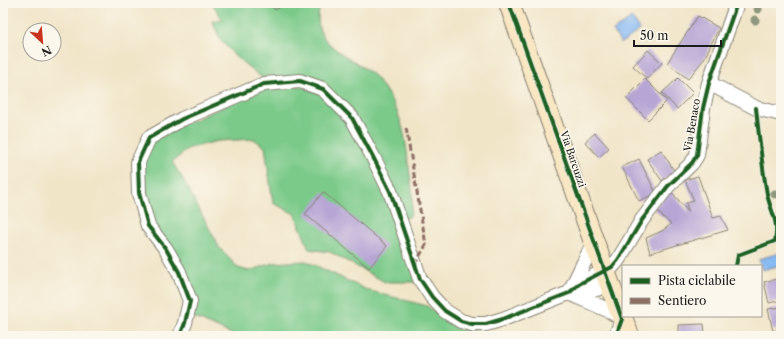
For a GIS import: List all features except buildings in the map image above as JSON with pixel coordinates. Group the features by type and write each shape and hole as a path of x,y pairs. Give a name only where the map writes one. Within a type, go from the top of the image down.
{"street":[{"name":"Via Barcuzzi","path":"509,3 607,278 623,330"},
{"name":"Via Benaco","path":"607,278 612,267 618,260 642,220 668,186 692,163 697,155 703,108 709,83 737,3"},
{"path":"180,336 185,323 190,301 179,272 166,249 148,226 139,193 138,162 149,138 182,119 264,84 300,81 323,89 352,118 390,192 420,279 432,298 445,311 461,321 472,324 486,324 503,320 569,293 583,293 607,278"},
{"path":"709,83 756,108 781,114"},
{"path":"569,293 594,242"},
{"path":"569,293 610,311 623,330"}],"green space":[{"path":"212,3 271,3 275,11 291,3 321,3 318,19 320,31 327,41 336,50 370,73 380,83 398,113 404,133 412,186 412,205 410,216 402,220 389,182 323,86 266,81 235,56 221,40 212,21 223,20"},
{"path":"299,86 323,95 350,123 370,157 418,282 385,282 330,252 309,249 295,214 273,203 265,147 254,139 218,141 189,148 172,162 183,179 219,247 238,268 249,271 273,263 306,261 367,290 427,306 458,329 480,332 480,336 248,336 234,335 193,317 151,224 141,161 151,139 268,87"}],"water":[{"path":"632,18 640,30 621,43 613,31"},
{"path":"780,253 781,265 762,270 762,265 761,265 759,259"}],"marked path":[{"path":"406,128 426,245 415,264"}],"cycle path":[{"path":"509,3 622,319 616,336"},
{"path":"180,336 185,323 190,301 179,272 166,249 148,226 139,193 138,162 149,138 182,119 264,84 300,81 323,89 352,118 372,155 390,191 420,279 432,297 445,311 461,321 472,324 486,324 503,319 569,293 579,284 612,267 618,260 642,220 668,186 692,163 697,155 703,108 709,83 737,3"},
{"path":"736,265 738,255 775,241 776,234 774,217 765,183 756,108"}]}
